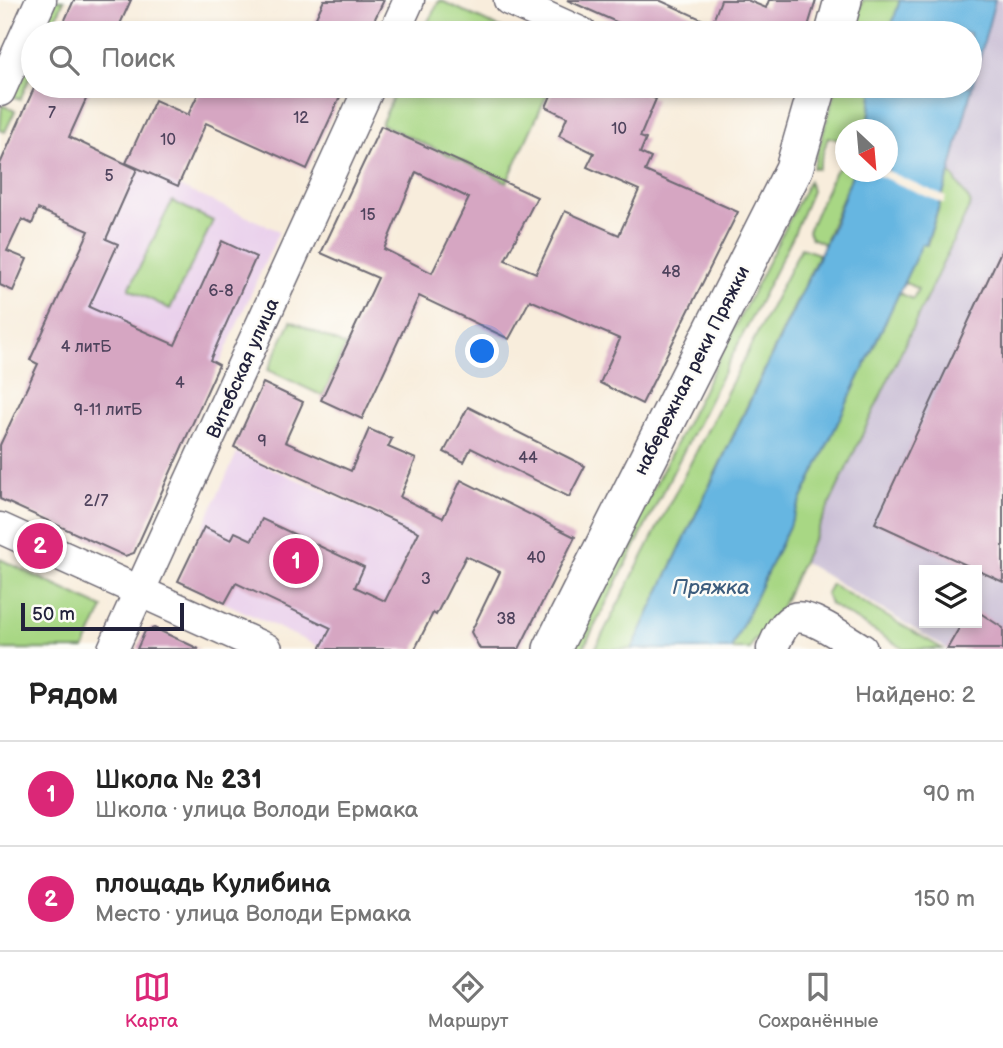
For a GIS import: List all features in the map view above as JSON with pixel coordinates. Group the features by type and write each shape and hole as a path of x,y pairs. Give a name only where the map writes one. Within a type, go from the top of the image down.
{"main road":[{"path":"838,21 844,0"},
{"name":"набережная реки Пряжки","path":"552,649 794,169 815,98"}],"street":[{"path":"32,21 41,0"},
{"path":"399,21 409,0"},
{"path":"509,0 555,21"},
{"path":"0,92 21,45"},
{"name":"Витебская улица","path":"113,649 365,98"},
{"path":"0,528 267,649"},
{"path":"772,649 787,623 795,617 806,617 862,649"}],"shaded area":[{"path":"995,0 1003,0 1003,649 948,649 802,561 971,204 950,172 969,98 982,98 982,50"},
{"path":"138,168 279,231 219,365 89,307 117,244 106,239"},
{"path":"237,453 418,533 389,592 409,602 324,649 178,581"}],"green space":[{"path":"50,0 64,0 55,21 40,21"},
{"path":"863,0 900,0 893,21 857,21"},
{"path":"439,1 485,21 428,21"},
{"path":"21,64 20,100 8,94"},
{"path":"393,98 546,98 507,182 381,124"},
{"path":"833,98 872,98 869,119 835,119 835,139 828,137 818,169 813,168"},
{"path":"2,105 15,111 5,132 0,130"},
{"path":"835,171 835,182 849,182 824,244 811,238 808,231"},
{"path":"950,172 971,203 765,642 755,639 750,649 731,649 899,293 913,299 918,289 904,282 922,243 927,245"},
{"path":"809,181 812,191 793,236 583,649 572,649"},
{"path":"172,201 213,221 170,309 129,289"},
{"path":"801,248 819,254 632,649 595,649"},
{"path":"291,321 346,346 323,396 268,370"},
{"path":"0,559 103,608 84,649 0,649"},
{"path":"831,584 943,649 904,649 830,604 826,593"}],"water":[{"name":"Пряжка","path":"900,0 995,0 982,50 982,21 893,21"},
{"name":"Пряжка","path":"872,98 969,98 950,172 926,245 922,244 731,649 632,649 833,227 849,182 898,182 898,119 869,119"}],"pier":[{"path":"898,175 946,197 944,204 893,182 898,182"}],"building":[{"path":"74,0 131,0 121,21 64,21"},
{"path":"324,0 384,0 374,21 314,21"},
{"path":"567,0 659,0 705,21 614,21"},
{"path":"721,0 747,0 766,8 769,0 816,0 810,21 713,21"},
{"path":"30,98 87,98 69,137 137,169 106,239 118,244 89,307 175,345 222,241 256,257 210,360 219,365 134,553 125,556 0,499 0,445 38,364 30,360 89,231 38,209 32,224 22,219 7,251 27,259 13,291 0,285 0,164"},
{"path":"196,98 340,98 307,169 206,123 178,186 126,163 155,100 188,115"},
{"path":"550,98 656,99 640,137 646,139 640,153 651,158 645,171 738,212 642,404 600,383 620,339 530,300 509,339 419,296 362,419 321,400 378,278 321,253 381,126 537,197 505,260 536,273 565,211 619,235 639,190 587,167 594,153 559,136 567,117 546,107","holes":["416,172 469,198 432,273 384,249"]},
{"path":"1003,247 1003,582 982,572 982,565 966,565 875,523"},
{"path":"263,383 303,402 285,442 351,471 369,429 392,439 388,447 416,459 400,497 443,518 461,480 575,537 519,649 480,649 471,632 500,572 466,556 415,649 320,649 331,628 236,583 225,603 178,581 204,527 231,540 235,532 252,540 262,519 364,567 355,587 385,601 419,532 234,447"},
{"path":"468,407 585,466 569,497 471,448 464,462 444,452"},
{"path":"982,614 1003,628 1003,649 947,649 959,628 982,628"},
{"path":"154,628 199,649 137,649 145,631"}],"place":[{"name":"площадь Кулибина","path":"40,546"},
{"name":"Школа № 231","path":"296,561"}]}
